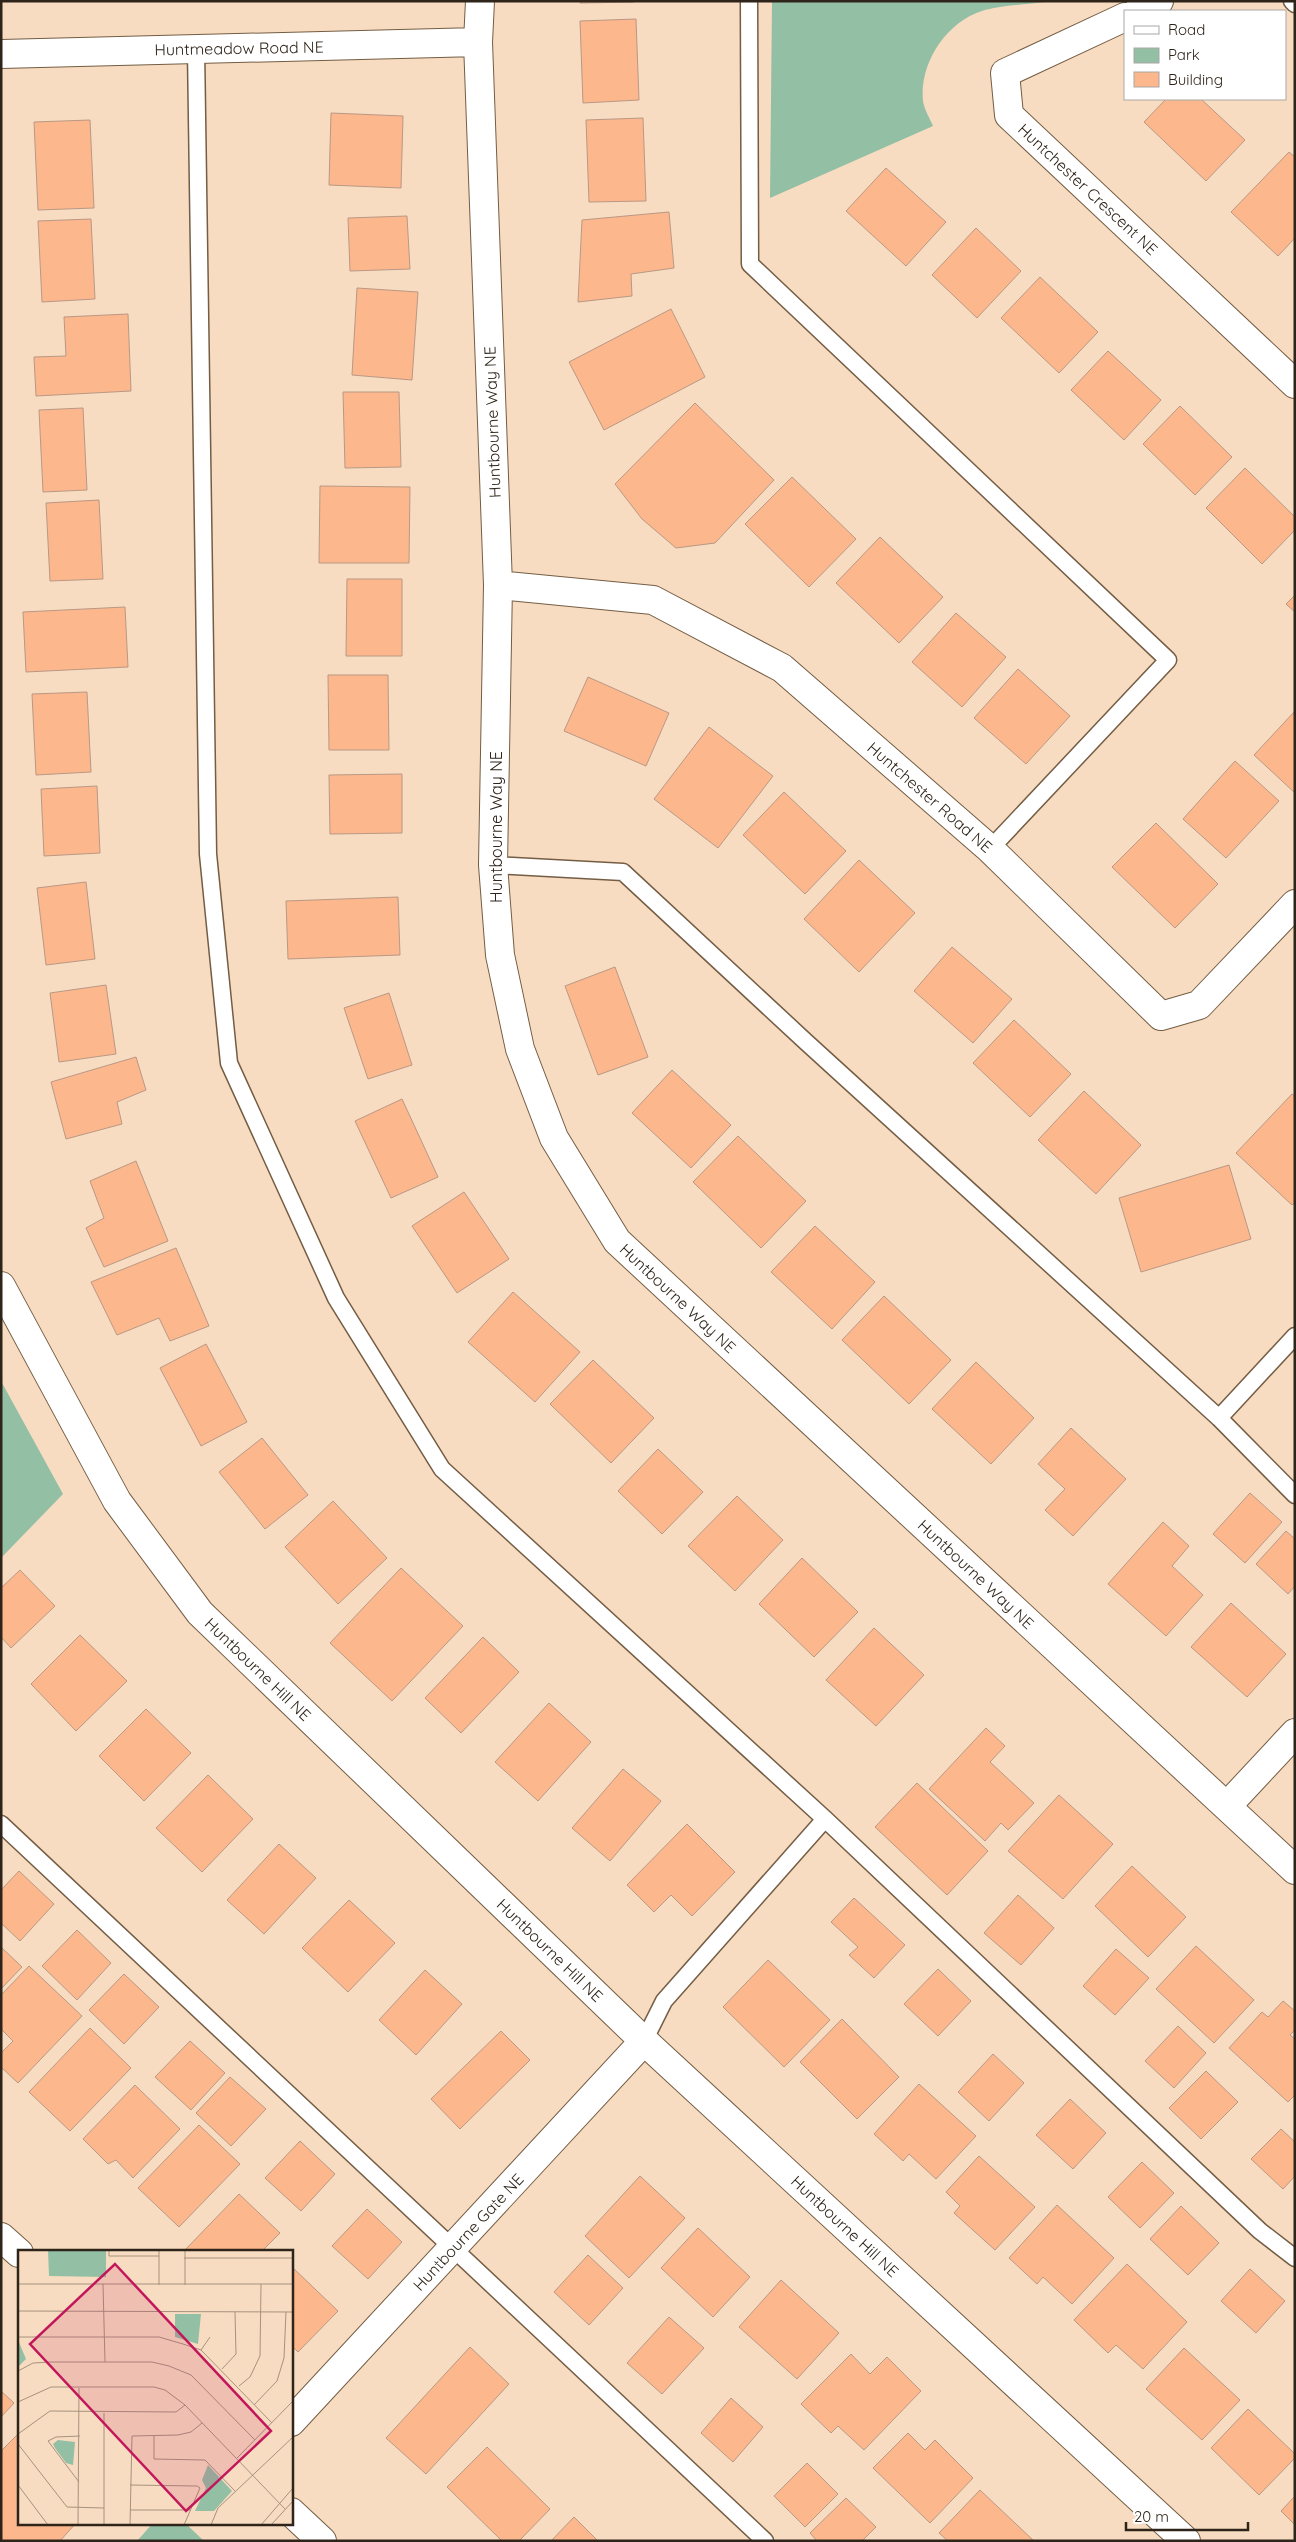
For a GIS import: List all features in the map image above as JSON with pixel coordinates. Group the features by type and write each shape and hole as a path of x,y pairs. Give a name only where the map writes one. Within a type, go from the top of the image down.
{"street":[{"name":"Huntbourne Way NE","path":"480,1 478,42 498,585 493,865 500,955 520,1049 554,1138 617,1241 1295,1870"},
{"path":"1140,10 1160,1"},
{"name":"Huntchester Crescent NE","path":"1124,17 1004,72 1009,115 1295,384"},
{"name":"Huntmeadow Road NE","path":"1,54 478,42"},
{"name":"Huntchester Road NE","path":"498,585 653,600 782,668 990,849 1161,1016 1199,1006 1295,904"},
{"name":"Huntbourne Hill NE","path":"1,1286 117,1501 200,1613 644,2041 1186,2541"},
{"path":"1227,1806 1295,1733"},
{"name":"Huntbourne Gate NE","path":"292,2421 453,2250 644,2041"},
{"path":"1,2237 18,2252"},
{"path":"292,2513 322,2541"}],"lane":[{"path":"749,1 750,264 1168,660 990,849"},
{"path":"1292,1 1295,4"},
{"path":"196,49 208,854 229,1063 336,1298 442,1469 825,1819 1260,2231 1295,2258"},
{"path":"493,865 623,872 1219,1418 1295,1495"},
{"path":"1219,1418 1295,1336"},
{"path":"644,2041 664,2001 825,1819"},
{"path":"1,1824 765,2541"}],"green space":[{"path":"772,1 1054,1 989,9 957,24 938,46 930,59 925,73 923,101 933,126 770,198"},
{"path":"1,1381 63,1494 1,1558"},
{"path":"152,2524 186,2524 204,2541 137,2541"}],"building":[{"path":"580,1 634,1 634,2 580,3"},
{"path":"636,19 639,100 583,103 580,21"},
{"path":"1165,100 1202,100 1245,140 1206,181 1144,122"},
{"path":"331,113 403,116 401,188 329,185"},
{"path":"643,118 646,201 589,202 586,120"},
{"path":"90,120 94,208 38,210 34,122"},
{"path":"1289,152 1295,157 1295,238 1278,256 1231,212"},
{"path":"886,168 946,222 906,266 846,211"},
{"path":"669,212 674,268 631,274 632,296 578,302 582,220"},
{"path":"407,216 410,269 350,271 348,218"},
{"path":"91,219 95,299 42,302 38,221"},
{"path":"976,228 1021,271 977,318 932,275"},
{"path":"1040,277 1098,332 1059,373 1001,318"},
{"path":"357,288 418,292 412,380 352,375"},
{"path":"671,309 705,377 604,430 569,362"},
{"path":"128,314 131,391 36,396 34,357 66,356 64,317"},
{"path":"1108,351 1161,400 1124,440 1071,390"},
{"path":"343,392 399,392 401,467 345,468"},
{"path":"695,403 774,480 715,543 676,548 642,519 615,484"},
{"path":"1180,406 1232,457 1195,495 1143,444"},
{"path":"83,408 87,490 43,492 39,410"},
{"path":"1245,468 1295,517 1295,530 1262,564 1206,508"},
{"path":"792,477 856,539 809,587 745,524"},
{"path":"320,486 410,487 409,563 319,563"},
{"path":"99,500 103,579 50,581 46,503"},
{"path":"880,537 943,597 899,643 836,583"},
{"path":"347,579 402,579 402,656 346,656"},
{"path":"1295,595 1295,612 1286,604"},
{"path":"125,607 128,667 26,672 23,612"},
{"path":"956,613 1006,657 962,707 912,662"},
{"path":"1018,669 1070,716 1026,764 974,718"},
{"path":"328,675 388,675 389,750 329,750"},
{"path":"588,677 669,713 646,766 564,731"},
{"path":"87,692 91,772 36,775 32,694"},
{"path":"1295,711 1295,793 1254,755"},
{"path":"709,727 773,776 718,848 654,799"},
{"path":"1235,761 1279,801 1226,858 1183,819"},
{"path":"402,774 402,833 330,834 329,775"},
{"path":"97,786 100,853 44,856 41,789"},
{"path":"784,792 846,851 805,894 743,835"},
{"path":"1156,823 1218,884 1175,928 1112,867"},
{"path":"859,860 915,913 859,972 804,919"},
{"path":"86,882 95,959 46,965 37,888"},
{"path":"398,897 400,955 288,959 286,901"},
{"path":"952,947 1012,999 973,1043 914,991"},
{"path":"615,967 648,1057 598,1075 565,986"},
{"path":"106,985 116,1054 59,1062 50,993"},
{"path":"389,993 412,1065 368,1079 344,1008"},
{"path":"1014,1020 1071,1074 1030,1117 973,1063"},
{"path":"136,1057 146,1090 117,1102 122,1124 66,1139 51,1082"},
{"path":"672,1070 731,1125 691,1168 632,1113"},
{"path":"1084,1091 1141,1145 1096,1194 1038,1140"},
{"path":"1292,1094 1295,1096 1295,1202 1292,1205 1236,1153"},
{"path":"402,1099 438,1177 391,1198 355,1121"},
{"path":"738,1136 806,1201 761,1248 693,1182"},
{"path":"136,1161 168,1241 104,1267 86,1228 104,1218 90,1181"},
{"path":"1229,1165 1251,1239 1141,1272 1119,1198"},
{"path":"464,1192 509,1259 457,1293 412,1226"},
{"path":"815,1226 875,1282 832,1329 771,1272"},
{"path":"176,1248 209,1326 170,1341 159,1318 117,1335 91,1282"},
{"path":"513,1292 580,1352 535,1402 468,1342"},
{"path":"884,1296 951,1360 909,1404 842,1340"},
{"path":"206,1344 247,1422 201,1446 160,1368"},
{"path":"593,1360 654,1418 611,1463 550,1404"},
{"path":"976,1362 1034,1418 991,1464 932,1409"},
{"path":"1071,1428 1126,1479 1073,1536 1045,1510 1065,1489 1038,1464"},
{"path":"262,1438 308,1495 265,1529 219,1472"},
{"path":"658,1449 703,1492 662,1534 618,1491"},
{"path":"1250,1493 1282,1522 1245,1563 1213,1534"},
{"path":"737,1496 783,1540 735,1591 688,1546"},
{"path":"333,1501 387,1558 338,1604 285,1547"},
{"path":"1163,1522 1189,1546 1172,1566 1203,1595 1166,1636 1108,1584"},
{"path":"1286,1531 1295,1539 1295,1586 1288,1594 1256,1564"},
{"path":"802,1558 858,1612 814,1657 759,1604"},
{"path":"401,1568 463,1626 392,1701 330,1643"},
{"path":"20,1570 55,1606 11,1648 1,1637 1,1588"},
{"path":"1231,1603 1286,1654 1247,1697 1191,1647"},
{"path":"874,1628 924,1675 876,1726 826,1680"},
{"path":"80,1635 127,1681 76,1731 31,1684"},
{"path":"483,1637 519,1672 461,1733 425,1698"},
{"path":"549,1703 591,1742 538,1801 495,1762"},
{"path":"146,1709 191,1753 144,1801 99,1756"},
{"path":"986,1728 1005,1746 990,1762 1034,1803 1008,1830 1001,1823 985,1841 929,1789"},
{"path":"623,1769 661,1801 610,1861 572,1828"},
{"path":"208,1775 253,1819 202,1872 156,1828"},
{"path":"917,1783 988,1851 947,1895 875,1827"},
{"path":"1059,1795 1113,1844 1063,1899 1008,1851"},
{"path":"687,1824 735,1872 692,1916 671,1895 654,1912 627,1885"},
{"path":"279,1844 316,1878 264,1934 227,1900"},
{"path":"1132,1866 1186,1917 1148,1957 1095,1906"},
{"path":"19,1871 54,1904 20,1941 1,1923 1,1890"},
{"path":"1018,1895 1054,1928 1021,1965 984,1933"},
{"path":"854,1898 905,1945 874,1978 849,1955 858,1947 831,1922"},
{"path":"349,1900 395,1943 348,1992 302,1948"},
{"path":"77,1930 111,1963 77,2000 42,1966"},
{"path":"1196,1946 1254,2000 1214,2043 1156,1989"},
{"path":"1,1947 22,1967 1,1989"},
{"path":"1116,1949 1149,1978 1115,2015 1083,1986"},
{"path":"768,1960 830,2020 784,2067 723,2007"},
{"path":"29,1966 82,2016 18,2083 1,2067 1,2053 13,2041 1,2029 1,1995"},
{"path":"938,1969 971,2001 938,2036 904,2004"},
{"path":"425,1970 462,2004 416,2055 379,2020"},
{"path":"124,1974 159,2007 124,2044 89,2010"},
{"path":"1283,2001 1295,2011 1295,2030 1290,2035 1295,2039 1295,2095 1288,2102 1229,2048 1262,2012 1268,2017"},
{"path":"842,2019 899,2077 857,2119 800,2062"},
{"path":"1178,2026 1206,2053 1174,2088 1145,2061"},
{"path":"90,2028 131,2068 70,2131 29,2092"},
{"path":"501,2031 530,2060 460,2129 431,2099"},
{"path":"190,2041 225,2073 191,2110 155,2077"},
{"path":"993,2054 1024,2083 989,2121 958,2092"},
{"path":"1206,2071 1238,2102 1201,2139 1169,2108"},
{"path":"230,2077 266,2109 231,2146 196,2113"},
{"path":"919,2084 976,2136 936,2179 909,2154 903,2161 874,2134"},
{"path":"135,2085 180,2129 133,2178 116,2160 108,2164 83,2139"},
{"path":"1070,2099 1106,2133 1073,2169 1036,2135"},
{"path":"199,2125 240,2164 179,2227 138,2188"},
{"path":"1281,2129 1295,2142 1295,2176 1283,2189 1251,2159"},
{"path":"300,2141 335,2174 301,2211 265,2178"},
{"path":"979,2156 1035,2207 995,2250 954,2213 960,2206 946,2192"},
{"path":"1142,2162 1174,2193 1140,2228 1108,2197"},
{"path":"640,2176 685,2218 629,2278 585,2236"},
{"path":"239,2194 280,2233 263,2250 185,2250"},
{"path":"1057,2205 1114,2258 1072,2304 1043,2277 1037,2284 1009,2258"},
{"path":"1181,2206 1219,2243 1188,2275 1150,2239"},
{"path":"367,2209 402,2242 368,2279 332,2246"},
{"path":"698,2228 750,2277 713,2317 661,2268"},
{"path":"588,2255 623,2288 589,2325 554,2292"},
{"path":"1127,2264 1187,2322 1143,2369 1116,2345 1108,2353 1074,2320"},
{"path":"292,2267 338,2311 298,2352 292,2346"},
{"path":"1250,2269 1285,2301 1256,2333 1221,2301"},
{"path":"781,2280 839,2333 797,2379 739,2327"},
{"path":"669,2317 704,2348 662,2394 627,2363"},
{"path":"470,2347 509,2384 426,2474 386,2438"},
{"path":"1184,2348 1240,2400 1202,2440 1146,2389"},
{"path":"851,2354 870,2374 887,2357 921,2391 864,2450 838,2426 831,2433 801,2404"},
{"path":"1,2391 14,2403 1,2417"},
{"path":"731,2398 763,2427 733,2462 701,2433"},
{"path":"1248,2409 1295,2454 1295,2458 1259,2495 1211,2448"},
{"path":"908,2433 925,2450 935,2440 973,2478 930,2523 873,2468"},
{"path":"18,2434 18,2524 75,2524 60,2541 1,2541 1,2451"},
{"path":"487,2447 550,2509 519,2541 502,2541 447,2487"},
{"path":"807,2463 838,2494 805,2527 774,2496"},
{"path":"980,2490 1034,2541 948,2541 939,2533"},
{"path":"1295,2496 1295,2525 1281,2511"},
{"path":"846,2498 876,2527 862,2541 817,2541 810,2533"},
{"path":"574,2517 598,2541 551,2541"}]}
